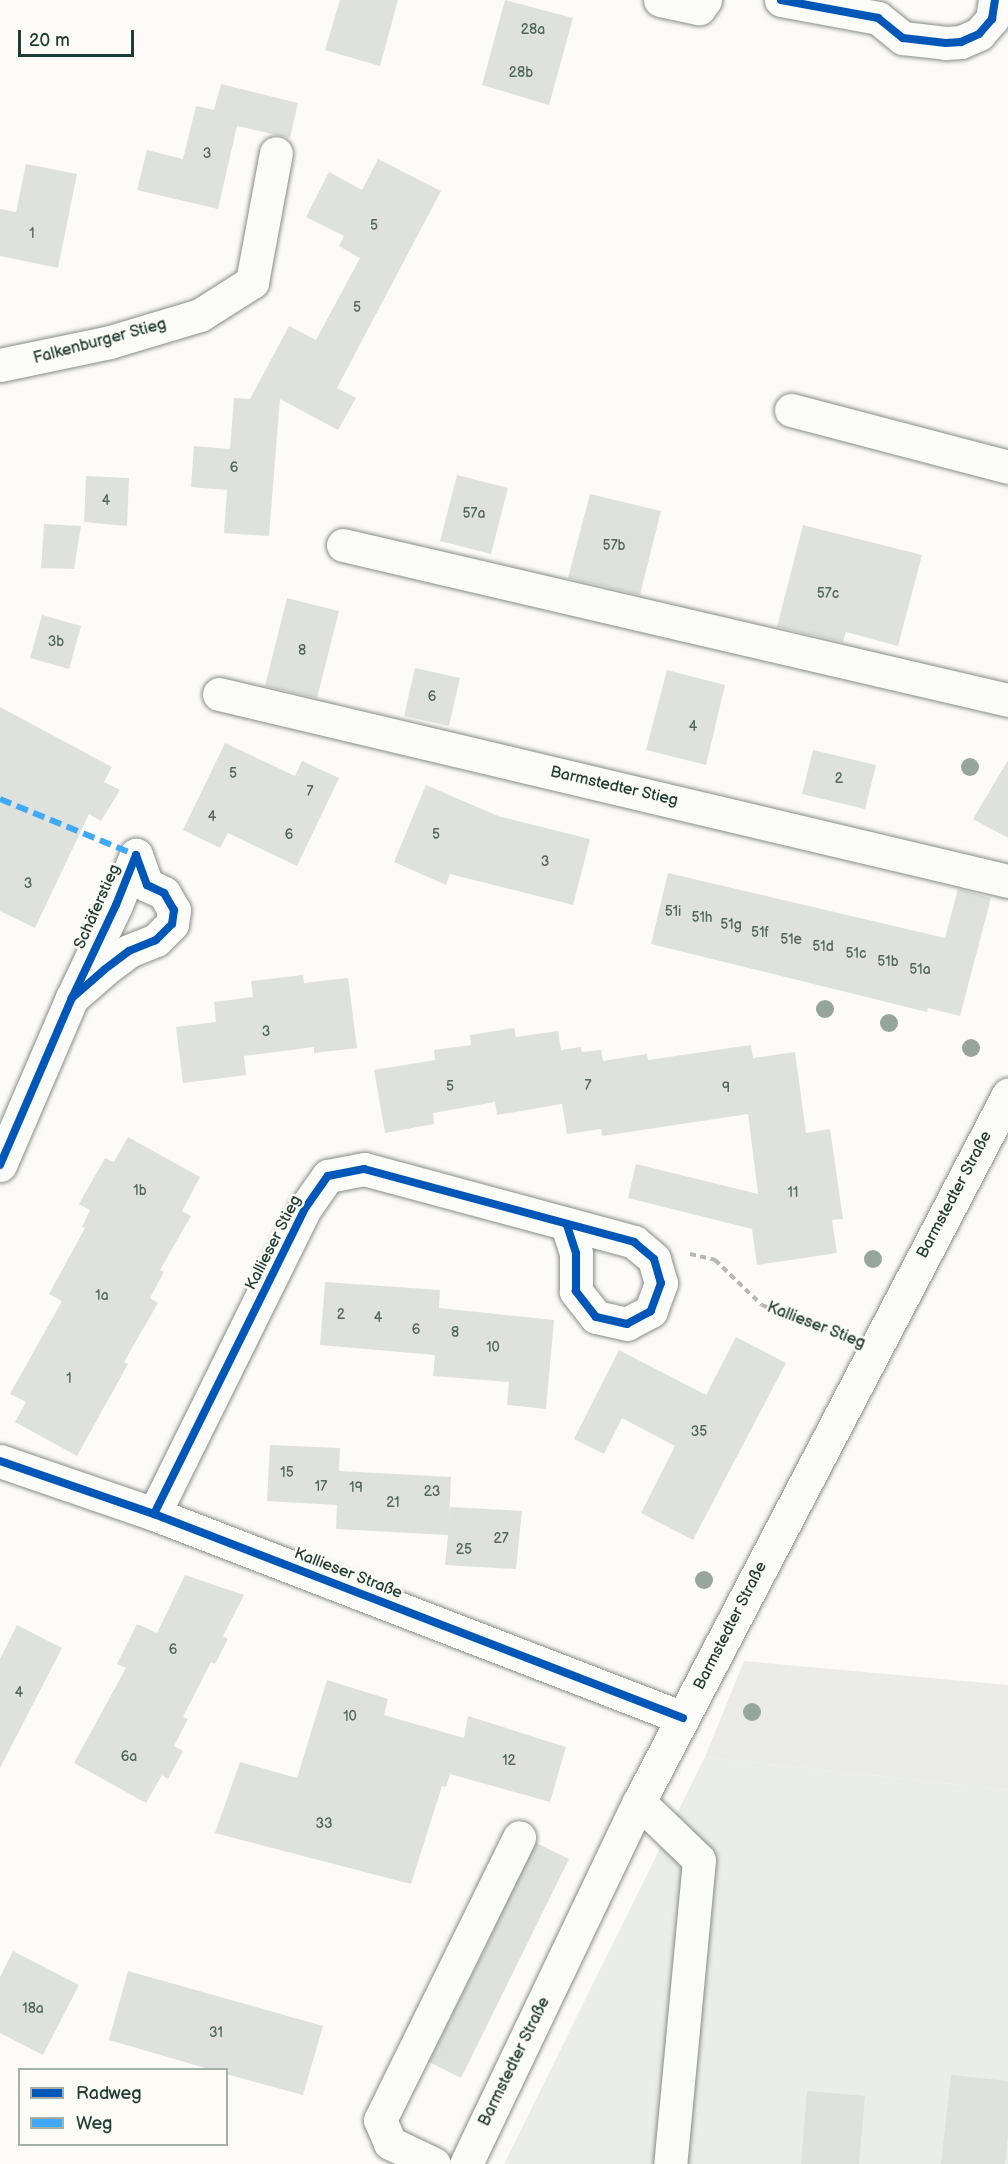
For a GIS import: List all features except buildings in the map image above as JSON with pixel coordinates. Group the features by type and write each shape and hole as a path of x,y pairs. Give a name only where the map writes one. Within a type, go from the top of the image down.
{"street":[{"path":"660,0 699,8 705,0"},
{"path":"781,0 883,9 903,38 961,42 980,34 992,19 994,0"},
{"name":"Falkenburger Stieg","path":"0,365 110,342 200,315 252,282 276,153"},
{"path":"791,410 1008,467"},
{"path":"343,545 1008,700"},
{"name":"Barmstedter Stieg","path":"219,694 1008,881"},
{"path":"0,1165 72,998"},
{"name":"Barmstedter Straße","path":"466,2164 639,1802 1008,1095"},
{"name":"Kallieser Stieg","path":"154,1514 306,1207 328,1176 364,1169 567,1226 634,1242"},
{"path":"567,1226 576,1254 576,1291 596,1317 627,1324 651,1311 662,1283 654,1259 634,1242"},
{"name":"Kallieser Straße","path":"0,1461 154,1514 684,1718"},
{"path":"639,1802 699,1860 670,2164"},
{"path":"435,2164 390,2143 380,2120 519,1837"}],"shaded area":[{"path":"744,1661 1008,1685 1008,1790 705,1757"},
{"path":"705,1757 1008,1790 1008,2164 504,2164"}],"marked path":[{"path":"0,799 136,855"}],"cycle path":[{"path":"781,0 878,18 903,38 946,43 961,42 979,34 992,19 995,0"},
{"name":"Schäferstieg","path":"0,1165 72,998 116,905 136,855 147,885 164,893 174,910 172,924 156,940 129,951 72,998"},
{"path":"154,1514 306,1207 328,1176 364,1169 634,1242 654,1259 661,1283 651,1311 627,1324 596,1317 576,1291 576,1253 567,1226"},
{"path":"0,1461 154,1514 683,1718"}]}
